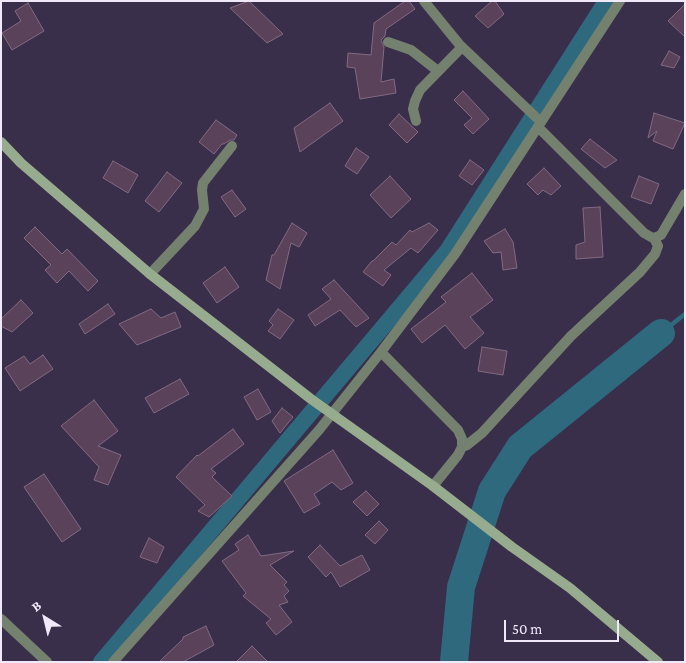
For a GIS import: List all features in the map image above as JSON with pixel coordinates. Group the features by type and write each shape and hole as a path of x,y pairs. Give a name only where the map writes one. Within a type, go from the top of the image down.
{"street":[{"path":"424,1 462,47 526,108 539,125 644,233 654,238 658,246 655,254 640,272 570,336 482,433 462,447 451,465 433,486"},
{"path":"113,662 331,413 381,352 455,254 620,1"},
{"path":"388,42 411,50 438,71"},
{"path":"416,121 413,109 420,90 462,47"},
{"path":"1,142 21,163 150,274 311,399 462,507 570,588 658,662"},
{"path":"150,274 195,226 204,209 203,183 232,146"},
{"path":"654,238 664,229 685,194"},
{"path":"381,352 458,430 462,439 462,447"},
{"path":"1,619 46,662"}],"building":[{"path":"249,1 283,34 267,43 230,8"},
{"path":"405,1 409,1 415,9 386,29 385,36 381,40 384,47 381,82 394,79 396,93 360,99 355,68 347,67 348,53 371,55 374,23"},
{"path":"492,1 495,1 504,14 488,28 475,16"},
{"path":"28,3 44,31 12,50 2,33 21,21 15,11"},
{"path":"685,4 685,37 668,21"},
{"path":"669,51 680,57 674,68 661,65"},
{"path":"463,91 489,119 473,134 464,125 472,118 454,100"},
{"path":"330,103 343,121 300,152 294,128"},
{"path":"654,113 685,123 673,149 653,141 657,131 648,138"},
{"path":"399,114 418,132 407,143 389,125"},
{"path":"216,120 237,135 234,140 222,144 214,154 199,142"},
{"path":"590,139 617,160 605,168 581,149"},
{"path":"356,148 369,157 357,174 345,166"},
{"path":"470,160 484,170 472,185 459,176"},
{"path":"113,161 138,175 128,193 103,178"},
{"path":"544,168 561,186 551,195 543,190 538,195 527,184"},
{"path":"167,172 182,183 159,212 145,201"},
{"path":"390,176 411,199 391,218 370,195"},
{"path":"639,176 659,184 651,204 631,197"},
{"path":"232,190 246,209 235,217 221,197"},
{"path":"600,207 603,257 576,259 576,245 585,242 583,208"},
{"path":"292,223 307,233 299,247 291,243 280,289 266,280 272,255 274,255"},
{"path":"429,223 438,230 418,253 411,248 384,270 391,275 383,286 363,272 392,242 396,245 410,230 412,232"},
{"path":"35,227 62,254 67,249 98,281 88,291 69,271 57,283 45,270 51,265 24,238"},
{"path":"505,229 513,242 517,268 503,270 501,252 493,253 484,241"},
{"path":"225,267 239,287 217,303 203,283"},
{"path":"472,273 493,300 470,317 484,333 465,349 445,325 422,343 411,329 446,302 441,297"},
{"path":"334,280 369,318 356,327 340,310 315,326 308,315 331,299 322,289"},
{"path":"21,300 33,313 12,332 1,326 1,319"},
{"path":"108,304 115,314 85,334 79,324"},
{"path":"151,309 161,318 175,312 181,327 137,345 119,324"},
{"path":"278,309 294,320 280,339 268,331 273,325 269,321"},
{"path":"482,347 507,351 503,375 478,371"},
{"path":"43,355 53,369 20,391 5,368 24,356 30,364"},
{"path":"180,379 189,394 154,413 145,398"},
{"path":"258,389 271,412 257,420 244,397"},
{"path":"94,400 118,431 98,446 121,455 108,485 94,480 99,467 61,426"},
{"path":"282,408 293,417 280,433 272,421"},
{"path":"233,429 244,444 211,469 216,473 212,477 232,496 209,517 198,511 205,505 176,477 197,455"},
{"path":"333,450 353,483 341,490 332,482 314,494 320,504 304,513 284,481"},
{"path":"44,474 81,529 62,542 24,487"},
{"path":"366,491 379,504 367,516 353,502"},
{"path":"379,521 388,530 375,544 365,535"},
{"path":"248,535 261,556 294,551 270,565 287,582 284,585 289,591 284,596 288,602 279,605 292,622 276,635 266,623 271,619 243,596 246,593 222,561 239,550 235,544"},
{"path":"149,538 164,547 157,563 140,557"},
{"path":"320,545 340,566 362,555 370,570 340,587 331,572 326,577 308,557"},
{"path":"206,626 214,645 183,662 159,662 183,637"},
{"path":"252,646 268,662 236,662"}],"waterway":[{"path":"101,662 447,251 606,1"},
{"path":"661,333 685,314"},
{"path":"454,662 461,587 492,491 520,447 661,333"}]}
